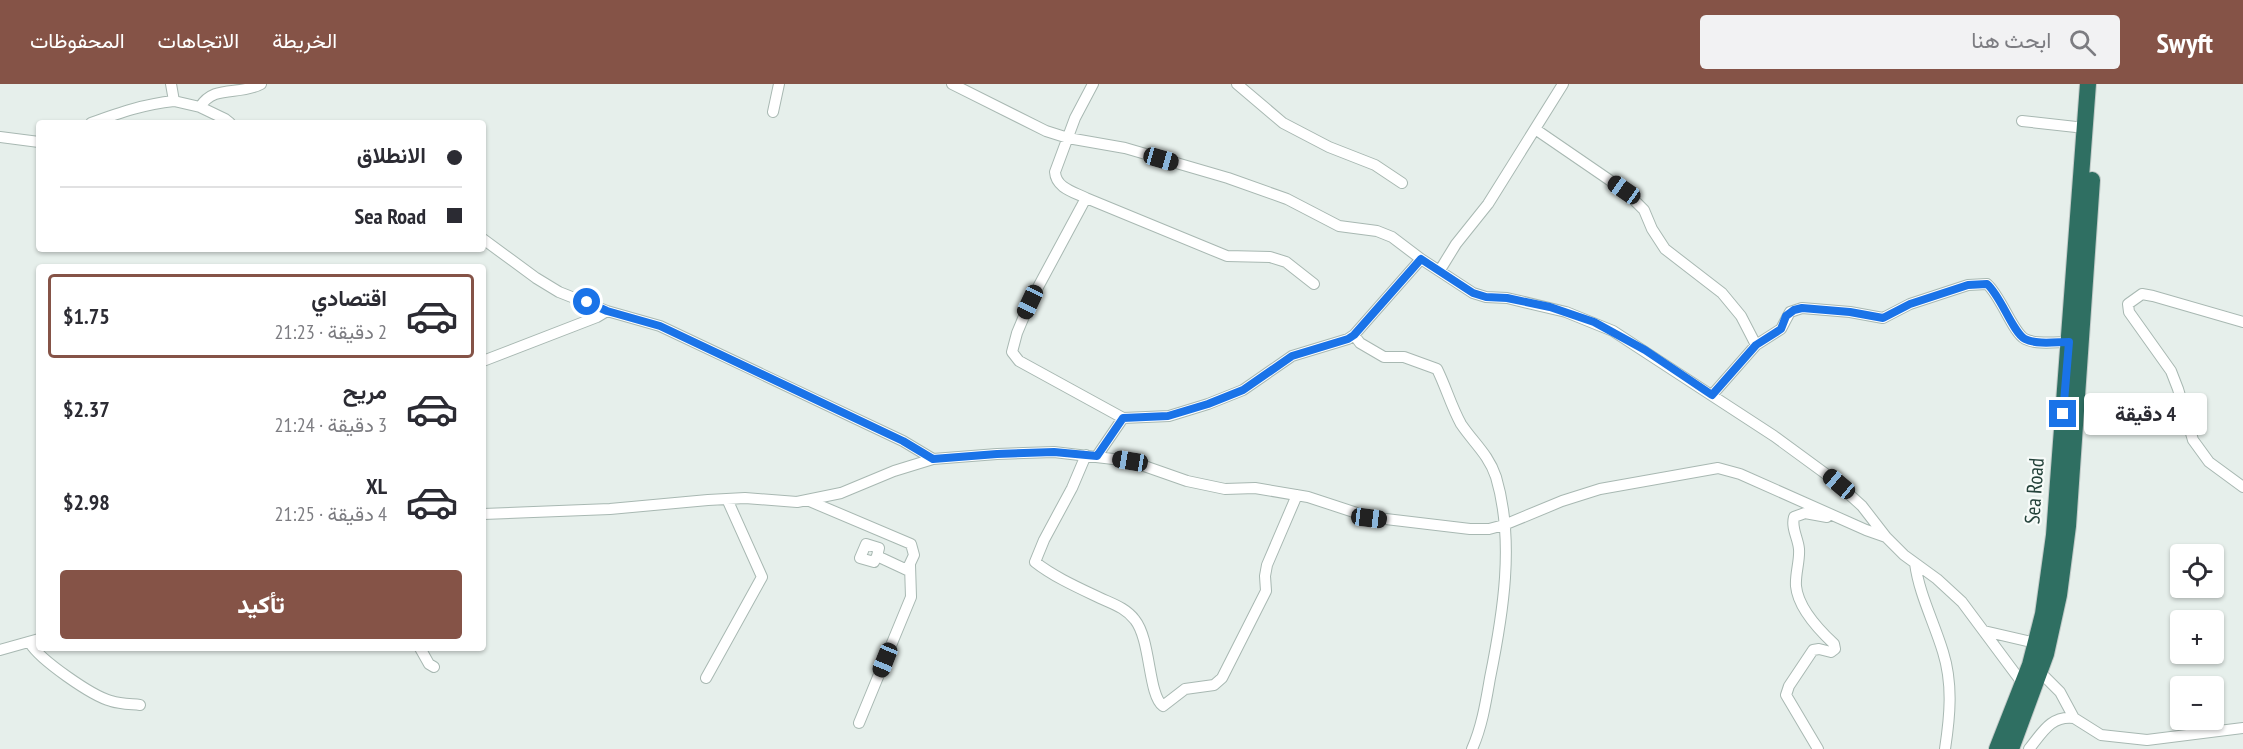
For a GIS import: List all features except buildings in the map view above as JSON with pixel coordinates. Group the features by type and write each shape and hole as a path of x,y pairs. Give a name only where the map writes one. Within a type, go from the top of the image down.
{"highway":[{"name":"Sea Road","path":"1997,749 2023,684 2036,643 2043,614 2054,535 2088,84"},
{"name":"Sea Road","path":"2011,749 2040,672 2056,614 2067,535 2099,84"}],"street":[{"path":"171,84 174,101"},
{"path":"200,107 209,92 220,86 254,88 261,84"},
{"path":"773,112 780,84"},
{"path":"951,84 1046,131 1068,138 1125,148 1262,189 1287,199 1339,226 1377,231 1392,237 1473,293 1550,307 1594,322 1645,350 1774,436 1830,477 1862,506 1886,537 1962,602 2023,684"},
{"path":"1093,84 1075,118 1057,164 1055,179 1059,184 1086,198 1227,256 1270,257 1286,262 1314,284"},
{"path":"1237,84 1283,123 1329,147 1375,165 1402,183"},
{"path":"1440,270 1453,249 1488,204 1563,84"},
{"path":"99,120 131,108 174,101 200,107 226,120"},
{"path":"2022,121 2085,128"},
{"path":"1535,129 1638,202 1665,249 1722,293 1741,316 1756,345"},
{"path":"0,137 36,142"},
{"path":"1086,198 1030,302 1012,352 1019,361 1123,418 1168,416 1208,404 1243,390 1292,356 1337,343 1354,335 1421,259"},
{"path":"486,241 559,292 607,311 660,326 903,441 933,459"},
{"path":"1712,395 1756,345 1781,329 1790,312 1802,308 1850,312 1883,318 1910,304 1968,285 1987,284 1995,290 2020,335 2026,339 2069,342"},
{"path":"2243,322 2142,294 2128,304 2129,312 2170,370 2193,440 2209,462 2243,488"},
{"path":"486,360 597,317 607,311"},
{"path":"1354,335 1360,344 1384,357 1404,357 1437,369 1462,425 1484,452 1495,475 1504,525 1505,550 1500,617 1485,705 1472,749"},
{"path":"1123,418 1091,455 1044,540 1035,562 1124,609 1134,618 1141,629 1145,643 1156,697 1163,706 1185,689 1214,685 1222,678 1263,599 1267,588 1264,576 1267,565 1297,495"},
{"path":"486,514 610,509 727,499 797,502 842,493 894,471 933,459 1054,452 1130,461 1187,481 1225,489 1254,488 1297,495 1369,518 1470,529 1489,529 1504,525 1562,501 1600,489 1718,468 1740,474 1886,537"},
{"path":"706,678 762,577 727,499"},
{"path":"807,500 911,544 914,555 907,570 877,556"},
{"path":"1818,749 1788,701 1786,691 1813,650 1831,652 1835,649 1834,644 1810,618 1798,595 1796,585 1799,554 1792,520 1805,513 1845,520"},
{"path":"1915,563 1930,621 1943,651 1949,680 1951,698 1945,749"},
{"path":"859,723 911,597 910,564"},
{"path":"1984,631 2036,643"},
{"path":"0,650 35,641"},
{"path":"36,651 66,676 95,695 111,701 140,705"},
{"path":"422,651 429,664 434,667"},
{"path":"2040,672 2060,692 2074,718"},
{"path":"2029,749 2048,725 2065,717 2074,718 2101,735 2133,740 2243,728"}],"route":[{"path":"587,302 607,311 660,326 903,441 933,459 1054,452 1097,456 1123,418 1168,416 1208,404 1243,390 1292,356 1348,339 1421,259 1473,293 1550,307 1594,322 1645,350 1712,395 1756,345 1781,329 1786,316 1794,310 1802,308 1850,312 1883,318 1910,304 1968,285 1987,284 1995,290 2020,335 2032,341 2069,342 2063,414"}]}
